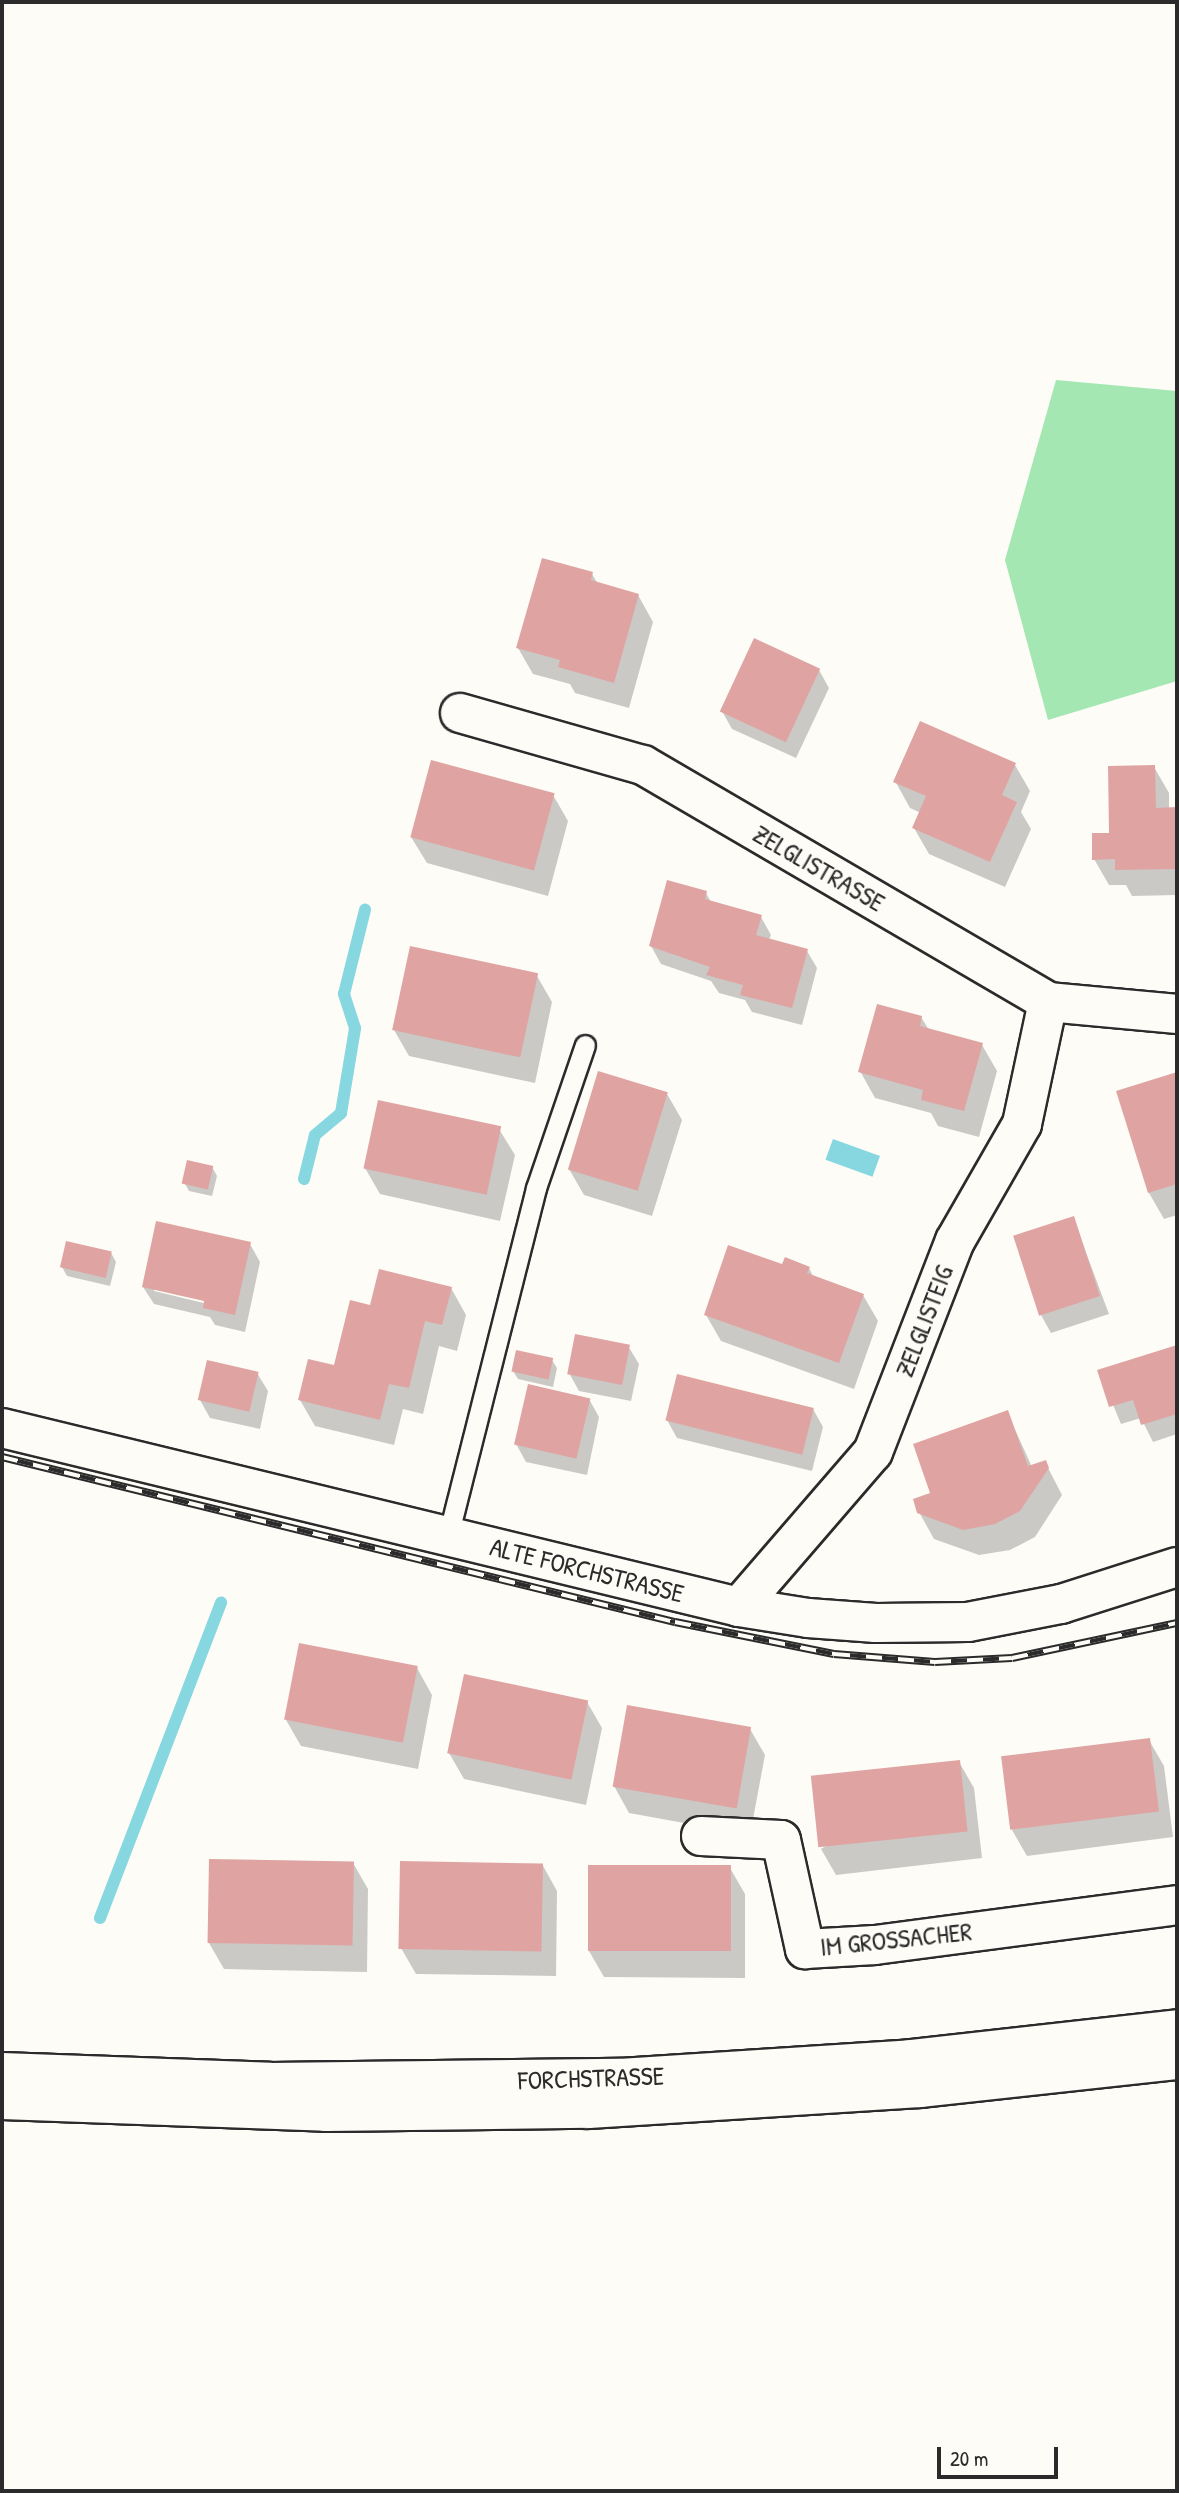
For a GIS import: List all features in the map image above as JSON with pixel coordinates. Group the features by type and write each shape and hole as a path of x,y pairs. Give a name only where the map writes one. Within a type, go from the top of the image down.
{"main road":[{"name":"ZELGLISTRASSE","path":"460,713 643,765 1048,1002 1177,1014"},
{"name":"ZELGLISTEIG","path":"739,1607 873,1452 955,1241 1022,1124 1048,1002"},
{"name":"ALTE FORCHSTRASSE","path":"2,1428 739,1607 876,1623 968,1622 1061,1604 1177,1567"},
{"name":"IM GROSSACHER","path":"701,1836 781,1840 805,1949 875,1945 1177,1905"},
{"name":"FORCHSTRASSE","path":"2,2071 270,2082 620,2078 897,2060 1177,2029"},
{"name":"FORCHSTRASSE","path":"2,2100 313,2111 601,2108 906,2089 1177,2060"}],"lane":[{"path":"448,1536 536,1188 585,1045"}],"green space":[{"path":"1056,380 1177,391 1177,681 1048,720 1005,560"}],"water":[{"path":"833,1139 880,1156 872,1177 825,1160"}],"building":[{"path":"542,558 593,572 591,580 639,594 614,683 558,667 560,660 516,648"},
{"path":"754,638 820,669 786,742 720,711"},
{"path":"920,721 1016,763 1002,795 1017,802 990,862 912,828 926,796 893,782"},
{"path":"431,760 555,793 534,870 410,837"},
{"path":"1155,765 1156,808 1177,807 1177,869 1115,870 1115,859 1092,860 1092,833 1109,833 1108,766"},
{"path":"667,880 707,891 705,899 762,915 756,935 808,949 792,1008 740,995 743,985 706,975 710,967 649,946"},
{"path":"410,946 538,973 520,1057 392,1030"},
{"path":"877,1004 922,1016 920,1026 983,1043 964,1111 921,1100 923,1090 858,1072"},
{"path":"598,1071 668,1092 638,1191 568,1169"},
{"path":"1177,1072 1177,1184 1148,1193 1116,1091"},
{"path":"378,1100 501,1126 487,1195 363,1168"},
{"path":"187,1160 213,1166 208,1189 182,1183"},
{"path":"1074,1216 1100,1296 1039,1316 1013,1236"},
{"path":"156,1221 251,1242 235,1315 203,1308 204,1301 142,1287"},
{"path":"66,1241 112,1252 106,1278 60,1267"},
{"path":"728,1245 782,1264 785,1257 810,1267 807,1273 864,1294 839,1363 704,1315"},
{"path":"379,1269 452,1287 442,1325 425,1321 409,1388 389,1384 380,1420 298,1400 308,1359 334,1365 350,1300 370,1305"},
{"path":"575,1334 630,1345 622,1385 567,1374"},
{"path":"1177,1345 1177,1414 1141,1425 1133,1400 1109,1407 1097,1370"},
{"path":"516,1350 553,1358 549,1379 511,1372"},
{"path":"207,1360 259,1372 249,1412 198,1400"},
{"path":"677,1374 814,1408 802,1455 665,1421"},
{"path":"528,1384 590,1398 576,1459 514,1444"},
{"path":"1008,1410 1028,1466 1046,1460 1049,1468 1020,1511 995,1524 963,1530 917,1513 913,1499 930,1493 913,1444"},
{"path":"299,1643 418,1666 403,1743 284,1720"},
{"path":"464,1674 588,1700 571,1780 447,1753"},
{"path":"627,1705 751,1727 737,1809 613,1787"},
{"path":"1150,1738 1159,1811 1010,1830 1001,1756"},
{"path":"960,1760 968,1832 818,1847 811,1776"},
{"path":"209,1859 354,1862 353,1946 208,1943"},
{"path":"400,1861 543,1863 541,1951 398,1949"},
{"path":"588,1865 731,1865 731,1951 588,1951"}],"waterway":[{"path":"304,1179 315,1135 341,1113 355,1028 344,994 365,910"},
{"path":"100,1918 221,1602"}],"railway":[{"path":"2,1457 675,1622 834,1654 935,1662 1012,1658 1177,1623"}]}
